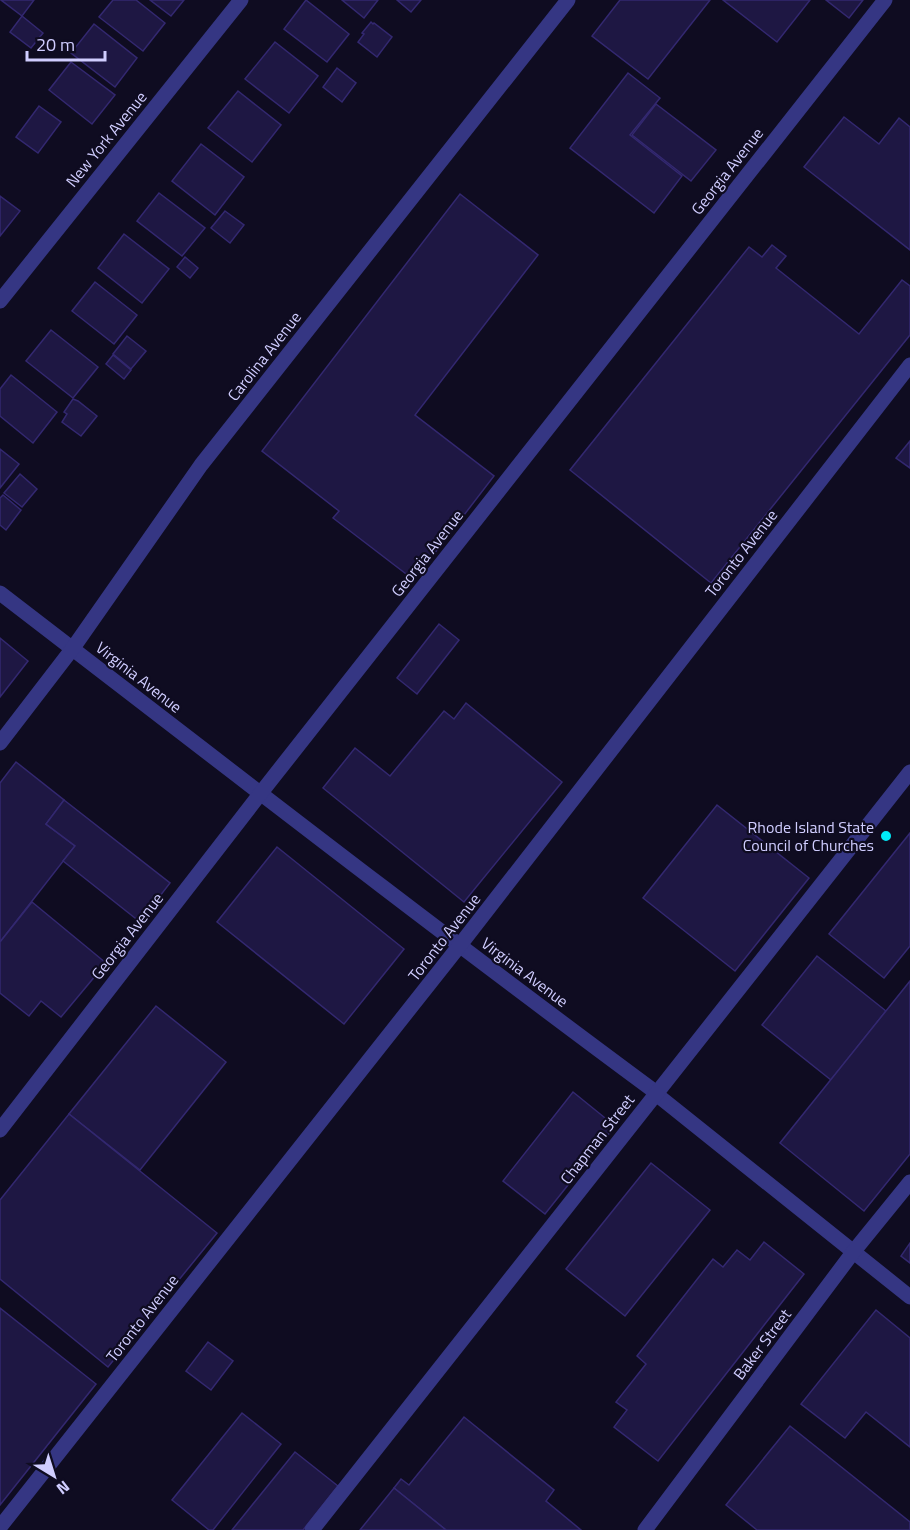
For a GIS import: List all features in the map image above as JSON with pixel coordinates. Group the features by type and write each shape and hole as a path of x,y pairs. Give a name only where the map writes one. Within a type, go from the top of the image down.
{"street":[{"name":"New York Avenue","path":"0,301 241,0"},
{"name":"Carolina Avenue","path":"0,742 73,648 201,465 568,0"},
{"name":"Georgia Avenue","path":"0,1130 260,794 885,0"},
{"name":"Toronto Avenue","path":"0,1527 460,945 910,365"},
{"name":"Virginia Avenue","path":"0,593 260,794 650,1088 910,1297"},
{"name":"Chapman Street","path":"312,1530 910,771"},
{"name":"Baker Street","path":"645,1530 854,1251 910,1182"}],"building":[{"path":"1,0 34,0 22,16"},
{"path":"113,0 136,0 165,23 143,51 99,17"},
{"path":"150,0 184,0 171,16"},
{"path":"306,0 349,34 327,62 284,29"},
{"path":"342,0 378,0 364,18"},
{"path":"397,0 421,0 411,12"},
{"path":"620,0 710,0 648,79 592,36"},
{"path":"723,0 810,0 777,42"},
{"path":"826,0 863,0 849,18"},
{"path":"22,16 43,33 31,48 10,32"},
{"path":"371,22 392,37 377,57 358,42"},
{"path":"94,24 137,58 115,87 71,53"},
{"path":"275,42 318,76 289,113 245,79"},
{"path":"71,62 115,95 92,124 49,90"},
{"path":"337,68 356,83 342,102 323,87"},
{"path":"628,73 660,98 630,135 682,176 654,213 570,148"},
{"path":"238,91 281,125 252,162 208,128"},
{"path":"656,104 716,150 691,181 632,135"},
{"path":"39,106 61,122 38,153 16,137"},
{"path":"844,117 879,144 899,118 910,127 910,250 804,167"},
{"path":"201,144 244,177 215,215 172,181"},
{"path":"159,193 205,228 182,256 137,221"},
{"path":"460,194 538,255 415,415 494,476 414,580 333,518 339,511 262,451"},
{"path":"0,196 20,211 0,236"},
{"path":"225,211 244,225 230,243 211,228"},
{"path":"124,234 169,269 142,303 98,268"},
{"path":"772,245 786,256 776,268 859,334 902,280 910,286 910,335 711,583 570,470 749,247 762,257"},
{"path":"185,257 198,268 190,278 177,267"},
{"path":"95,282 137,315 114,344 72,311"},
{"path":"51,330 98,367 73,398 26,361"},
{"path":"127,336 146,351 131,369 113,354"},
{"path":"113,355 131,370 124,379 106,364"},
{"path":"11,375 57,412 33,443 0,416 0,389"},
{"path":"73,399 97,416 81,436 62,422 67,414 64,412"},
{"path":"910,441 910,468 896,458"},
{"path":"0,449 19,464 0,488"},
{"path":"20,474 37,489 22,507 4,493"},
{"path":"3,495 21,510 6,530 0,525 0,498"},
{"path":"439,624 459,640 417,694 397,678"},
{"path":"0,638 28,661 0,697"},
{"path":"466,703 562,782 464,902 323,788 355,748 390,776 444,711 454,719"},
{"path":"16,762 64,800 46,824 75,846 0,942 0,783"},
{"path":"64,800 170,883 140,922 63,861 75,846 46,824"},
{"path":"717,805 809,878 735,971 643,898"},
{"path":"910,833 910,946 884,978 829,934"},
{"path":"277,847 404,949 344,1024 217,922"},
{"path":"32,902 106,963 61,1017 41,1001 29,1016 0,993 0,942"},
{"path":"817,956 886,1011 831,1080 762,1025"},
{"path":"910,981 910,1154 864,1211 780,1143"},
{"path":"156,1006 226,1062 140,1170 69,1114"},
{"path":"573,1092 615,1126 545,1214 503,1181"},
{"path":"69,1114 217,1233 108,1367 0,1279 0,1200"},
{"path":"651,1163 710,1210 625,1316 566,1269"},
{"path":"764,1242 804,1274 658,1461 614,1427 627,1410 616,1402 646,1364 637,1356 713,1259 723,1267 737,1250 750,1260"},
{"path":"910,1243 910,1263 901,1256"},
{"path":"0,1308 96,1384 0,1505"},
{"path":"876,1310 910,1338 910,1447 866,1412 845,1438 801,1404"},
{"path":"208,1342 233,1361 211,1390 186,1371"},
{"path":"242,1413 281,1444 213,1530 209,1530 172,1500"},
{"path":"464,1417 554,1490 546,1501 581,1530 446,1530 394,1488 401,1479 409,1485"},
{"path":"790,1426 910,1522 910,1530 757,1530 726,1505"},
{"path":"295,1452 338,1486 303,1530 232,1530"},
{"path":"394,1488 446,1530 360,1530"}],"place":[{"name":"Rhode Island State Council of Churches","path":"886,836"}]}
